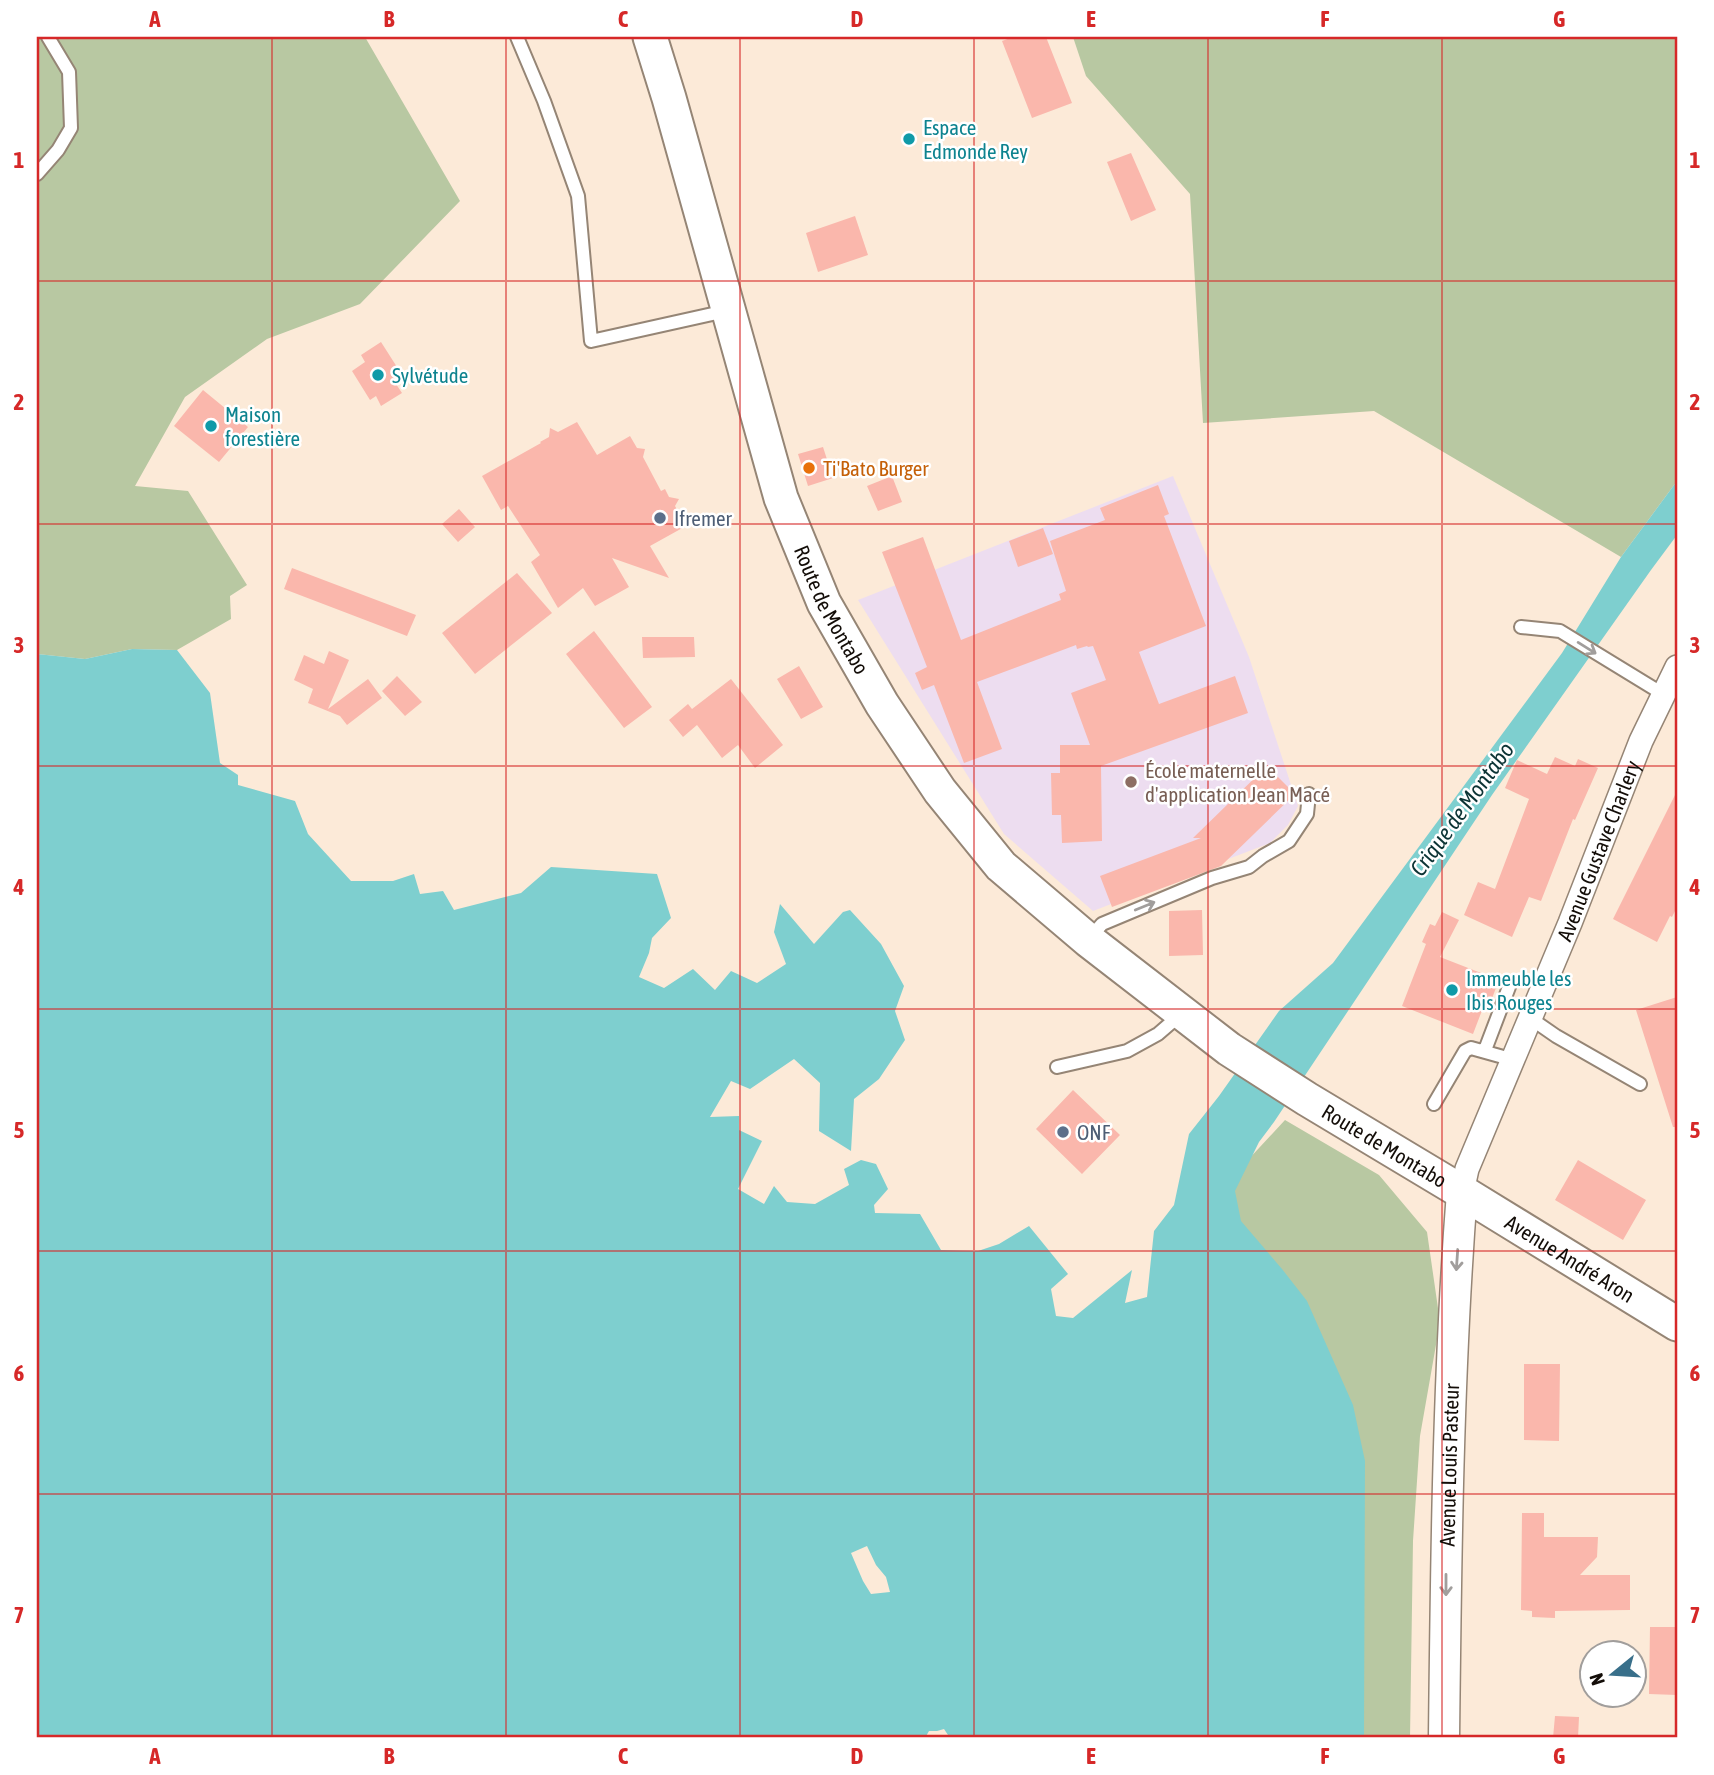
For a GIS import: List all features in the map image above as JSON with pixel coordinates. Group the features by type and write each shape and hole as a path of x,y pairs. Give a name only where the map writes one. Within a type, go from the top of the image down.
{"main road":[{"name":"Route de Montabo","path":"650,37 781,498 824,603 881,704 940,791 1001,866 1088,940 1182,1014 1229,1049 1307,1099 1462,1192"},
{"name":"Avenue André Aron","path":"1462,1192 1677,1324"}],"street":[{"name":"Avenue Gustave Charlery","path":"1462,1192 1468,1169 1641,741 1677,667"},
{"name":"Avenue Louis Pasteur","path":"1444,1738 1447,1527 1456,1266 1462,1192"}],"lane":[{"path":"37,174 58,150 71,128 69,72 48,37"},
{"path":"517,37 544,101 578,196 592,341 729,311"},
{"path":"1521,628 1560,631 1663,694"},
{"path":"1088,940 1102,924 1212,878 1249,867 1289,841 1307,814 1309,794"},
{"path":"1485,1050 1509,987"},
{"path":"1057,1067 1126,1051 1158,1034 1182,1014"},
{"path":"1530,1018 1556,1037 1640,1084"},
{"path":"1434,1104 1465,1051 1471,1048 1485,1050 1514,1059"}],"shaded area":[{"path":"1173,476 1249,657 1298,806 1288,825 1270,843 1093,911 1004,834 858,600"}],"green space":[{"path":"37,37 365,37 460,201 360,304 267,339 185,397 135,486 188,491 247,585 230,596 231,619 177,650 132,649 85,659 37,654"},
{"path":"1073,37 1677,37 1677,481 1621,557 1374,411 1203,423 1190,194 1086,76"},
{"path":"1285,1120 1379,1175 1427,1232 1440,1322 1420,1436 1413,1541 1410,1738 1210,1738 1233,1176"}],"water":[{"name":"Crique de Montabo","path":"1677,481 1677,535 1492,795 1259,1142 1235,1191 1241,1221 1307,1301 1353,1405 1365,1461 1364,1738 950,1738 944,1729 929,1731 925,1738 37,1738 37,654 85,659 132,649 177,650 210,693 220,763 238,775 238,785 295,801 308,834 351,881 393,881 414,874 420,894 443,891 454,910 521,893 551,867 657,874 671,918 652,938 639,977 664,988 693,969 715,990 731,971 757,983 786,964 774,932 780,904 814,944 843,912 850,910 881,944 904,986 895,1011 905,1040 879,1079 854,1099 851,1151 819,1131 820,1083 794,1059 750,1089 731,1081 710,1117 739,1116 739,1130 762,1141 738,1189 764,1204 774,1186 787,1202 815,1204 849,1185 844,1169 861,1160 876,1164 888,1189 874,1205 875,1213 920,1214 941,1250 978,1251 999,1244 1029,1226 1068,1274 1051,1289 1056,1316 1073,1318 1132,1270 1125,1303 1147,1297 1154,1231 1174,1205 1189,1134 1279,1011 1333,963 1562,653 1621,557","holes":["867,1546 876,1565 886,1577 890,1592 871,1594 851,1553"]}],"building":[{"path":"1013,37 1046,37 1072,103 1032,118 1002,41"},
{"path":"1131,153 1156,210 1131,221 1107,162"},
{"path":"855,216 868,255 818,272 806,233"},
{"name":"Sylvétude","path":"381,342 404,378 396,384 402,393 381,406 376,396 370,400 352,371 365,362 361,355"},
{"name":"Maison forestière","path":"203,390 248,427 219,462 174,426"},
{"path":"577,422 597,455 630,436 637,448 645,449 643,457 661,491 665,489 669,497 679,499 675,506 686,526 650,546 669,578 612,558 629,587 595,606 583,588 558,608 531,562 540,555 508,506 501,510 482,476 541,443 549,437 550,428 558,432"},
{"path":"823,447 833,478 808,486 798,454"},
{"path":"892,476 902,502 878,511 867,486"},
{"path":"1158,485 1169,514 1164,516 1206,626 1139,652 1159,704 1235,676 1248,713 1101,766 1102,841 1062,843 1061,815 1052,815 1051,773 1060,773 1060,745 1090,745 1071,693 1106,680 1093,646 1077,649 1076,645 977,682 1002,749 964,763 934,685 922,690 915,673 927,667 882,552 923,537 961,640 1061,600 1059,594 1066,591 1050,541 1105,520 1100,508"},
{"path":"459,509 475,527 458,542 442,524"},
{"path":"1043,528 1053,554 1018,567 1009,541"},
{"path":"292,568 416,615 407,636 284,589"},
{"path":"517,573 552,613 475,674 442,633"},
{"path":"594,631 652,707 624,728 566,654"},
{"path":"642,637 694,637 695,657 643,658"},
{"path":"329,651 349,660 328,709 368,679 382,698 347,725 340,716 308,703 313,689 294,680 304,655 324,664"},
{"path":"799,666 823,707 801,719 777,679"},
{"path":"397,676 422,702 405,716 382,691"},
{"path":"731,679 783,745 755,768 738,745 722,758 697,725 683,737 669,720 688,704 692,709"},
{"path":"1555,757 1575,766 1578,759 1598,768 1575,820 1573,819 1541,901 1529,897 1512,937 1464,915 1478,882 1495,889 1529,799 1505,788 1517,760 1547,774"},
{"path":"1267,766 1295,794 1221,866 1112,907 1100,876 1201,838 1193,838"},
{"path":"1677,791 1677,907 1657,942 1613,919"},
{"path":"1202,910 1203,955 1169,956 1169,911"},
{"name":"Immeuble les Ibis Rouges","path":"1442,912 1459,920 1440,957 1499,980 1491,1001 1486,1000 1473,1034 1402,1006 1426,944 1422,942 1430,924 1435,926"},
{"path":"1677,997 1677,1127 1673,1127 1636,1010"},
{"name":"ONF","path":"1073,1090 1120,1135 1082,1174 1036,1129"},
{"path":"1578,1160 1646,1200 1623,1240 1555,1200"},
{"path":"1524,1364 1560,1364 1559,1441 1524,1440"},
{"path":"1522,1513 1544,1513 1544,1537 1598,1537 1597,1557 1580,1575 1630,1575 1630,1610 1555,1611 1555,1618 1532,1617 1532,1611 1521,1610"},
{"path":"1650,1627 1677,1627 1677,1695 1649,1694"},
{"path":"1555,1716 1579,1717 1578,1738 1553,1738"}],"place":[{"name":"Espace Edmonde Rey","path":"909,139"},
{"name":"Sylvétude","path":"378,375"},
{"name":"Maison forestière","path":"211,426"},
{"name":"Ti'Bato Burger","path":"809,468"},
{"name":"Ifremer","path":"660,518"},
{"name":"École maternelle d'application Jean Macé","path":"1131,782"},
{"name":"Immeuble les Ibis Rouges","path":"1452,990"},
{"name":"ONF","path":"1063,1132"}]}
